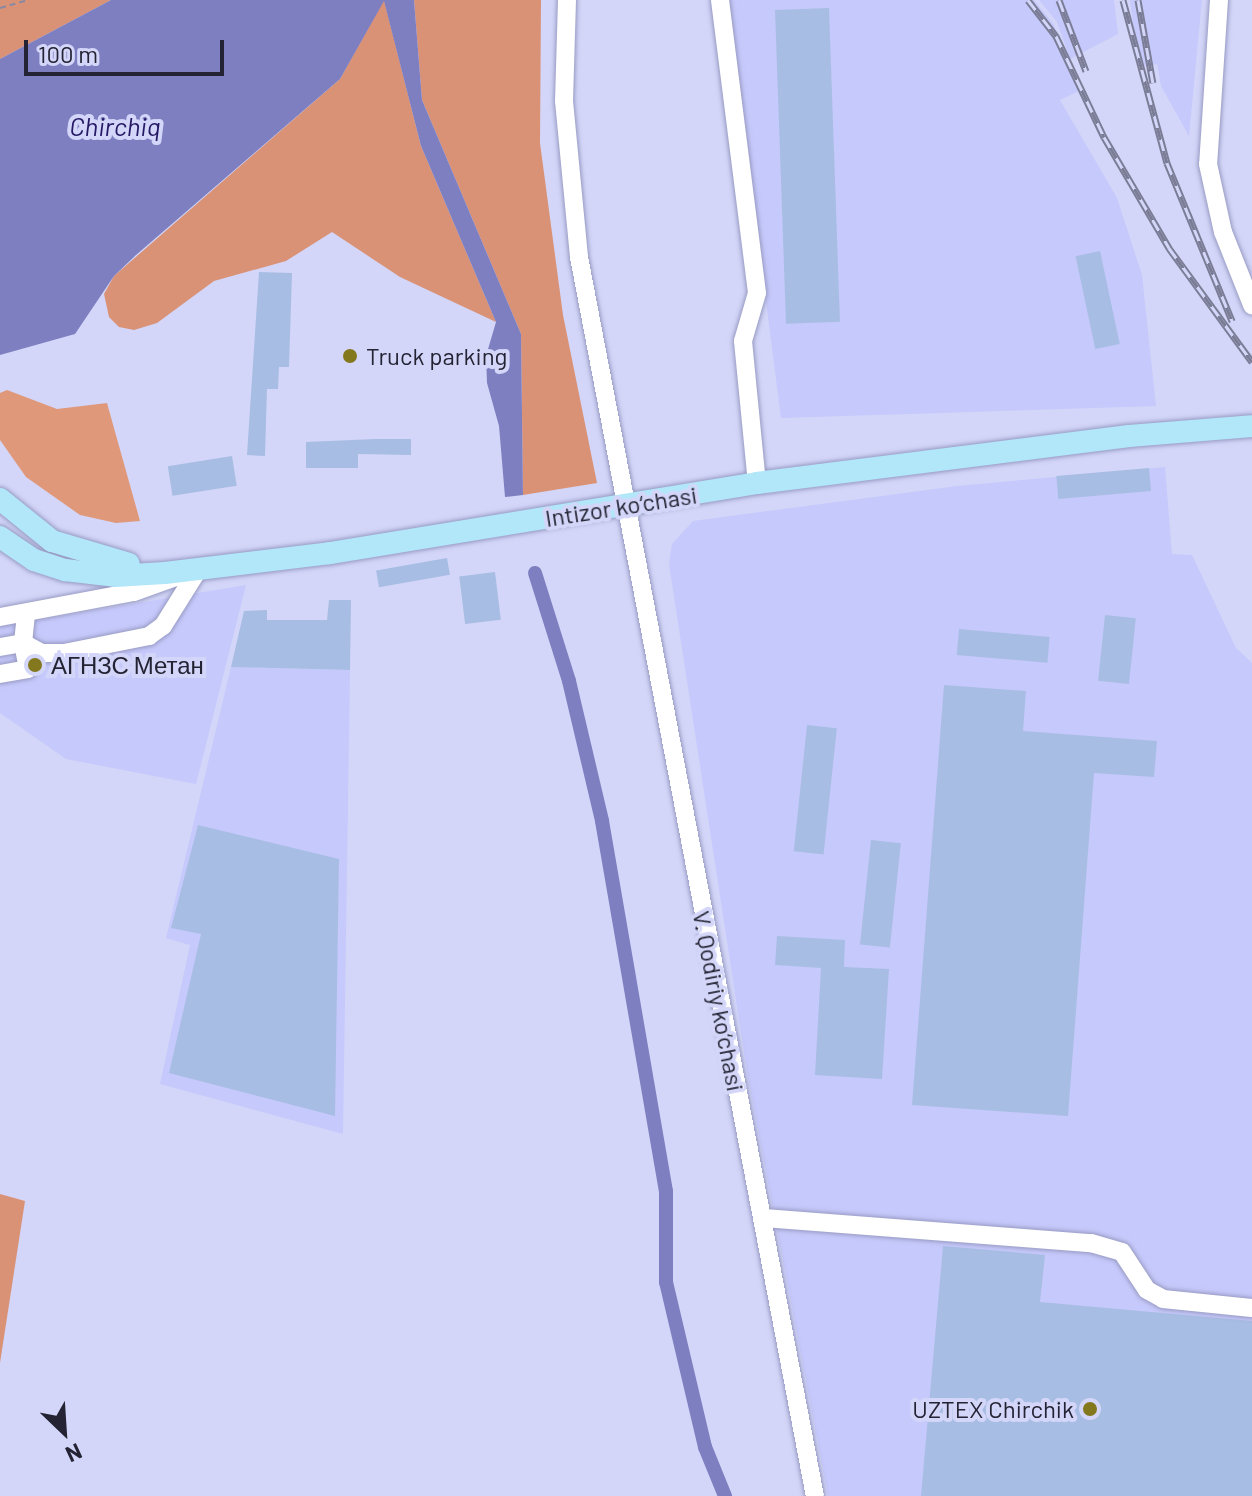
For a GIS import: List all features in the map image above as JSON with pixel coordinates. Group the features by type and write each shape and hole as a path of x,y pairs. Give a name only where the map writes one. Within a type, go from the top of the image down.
{"main road":[{"name":"Intizor ko‘chasi","path":"198,570 757,483 1129,436 1250,427"},
{"path":"0,499 40,533 81,554 129,565 198,570"},
{"path":"0,537 34,560 81,573 132,576 198,570"}],"street":[{"name":"V. Qodiriy ko‘chasi","path":"567,0 564,101 569,179 624,505 764,1218 815,1496"},
{"path":"720,0 757,293 743,341 757,483"},
{"path":"1219,0 1208,164 1223,232 1252,305"},
{"path":"0,647 23,643 42,653 64,653 149,636 163,626 198,570"},
{"name":"Intizor ko‘chasi","path":"0,617 134,592 198,570"},
{"path":"0,674 28,669 23,643 26,613"},
{"path":"764,1218 1091,1243 1122,1252 1147,1290 1163,1299 1252,1308"}],"path":[{"path":"0,8 28,0"}],"shaded area":[{"path":"0,0 111,0 0,59"},
{"path":"384,0 421,146 496,322 400,277 332,232 286,261 214,281 157,323 134,330 119,327 109,317 104,294 114,276 340,79"},
{"path":"414,0 541,0 540,143 563,315 597,483 523,495 521,334 422,100"},
{"path":"727,0 1034,0 1054,25 1079,91 1060,100 1117,198 1142,275 1156,406 781,418"},
{"path":"1039,0 1114,0 1118,34 1070,59 1057,22"},
{"path":"1130,0 1202,0 1189,136 1161,86 1157,64 1138,67"},
{"path":"7,390 57,409 107,403 140,521 116,523 80,515 26,477 0,440 0,393"},
{"path":"1165,467 1172,554 1192,555 1236,648 1252,663 1252,1496 828,1496 748,1078 669,564 672,544 693,521 957,486"},
{"path":"246,585 196,784 66,759 0,713 0,626"},
{"path":"231,667 350,670 343,1134 160,1084 190,945 166,938"},
{"path":"0,1194 25,1201 0,1363"}],"water":[{"name":"Chirchiq","path":"111,0 414,0 422,100 521,334 523,495 505,497 499,426 487,383 486,356 496,322 421,146 384,1 340,79 114,276 75,334 0,355 0,59"}],"building":[{"path":"829,8 840,322 786,324 775,10"},
{"path":"1100,251 1120,344 1095,349 1076,256"},
{"path":"259,272 292,273 289,367 279,367 278,389 267,389 265,456 247,455"},
{"path":"411,439 411,455 358,454 358,468 306,468 306,442"},
{"path":"232,456 237,486 172,496 168,466"},
{"path":"1149,468 1151,491 1058,499 1056,476"},
{"path":"447,558 450,575 379,587 376,571"},
{"path":"495,572 501,620 465,624 459,576"},
{"path":"329,600 351,600 350,670 231,667 244,611 267,610 267,620 327,620"},
{"path":"1105,615 1136,618 1129,684 1098,681"},
{"path":"959,629 1050,637 1047,663 957,655"},
{"path":"944,685 1026,691 1023,731 1157,741 1154,777 1094,773 1068,1116 912,1105"},
{"path":"807,725 837,728 824,854 794,851"},
{"path":"198,825 339,859 335,1116 169,1073 201,934 171,928"},
{"path":"871,840 901,843 890,948 860,944"},
{"path":"777,936 845,940 844,967 889,969 882,1079 815,1075 821,968 775,965"},
{"name":"UZTEX Chirchik","path":"943,1246 1045,1255 1040,1302 1252,1321 1252,1496 921,1496"}],"waterway":[{"path":"535,573 569,681 602,821 666,1191 666,1282 705,1447 725,1496"}],"railway":[{"path":"1028,0 1056,36 1104,137 1169,248 1252,362"},
{"path":"1059,0 1086,71"},
{"path":"1123,0 1167,163 1232,321"},
{"path":"1138,0 1153,83"}],"place":[{"name":"Truck parking","path":"350,356"},
{"name":"АГНЗС Метан","path":"35,665"},
{"name":"UZTEX Chirchik","path":"1090,1409"}]}
